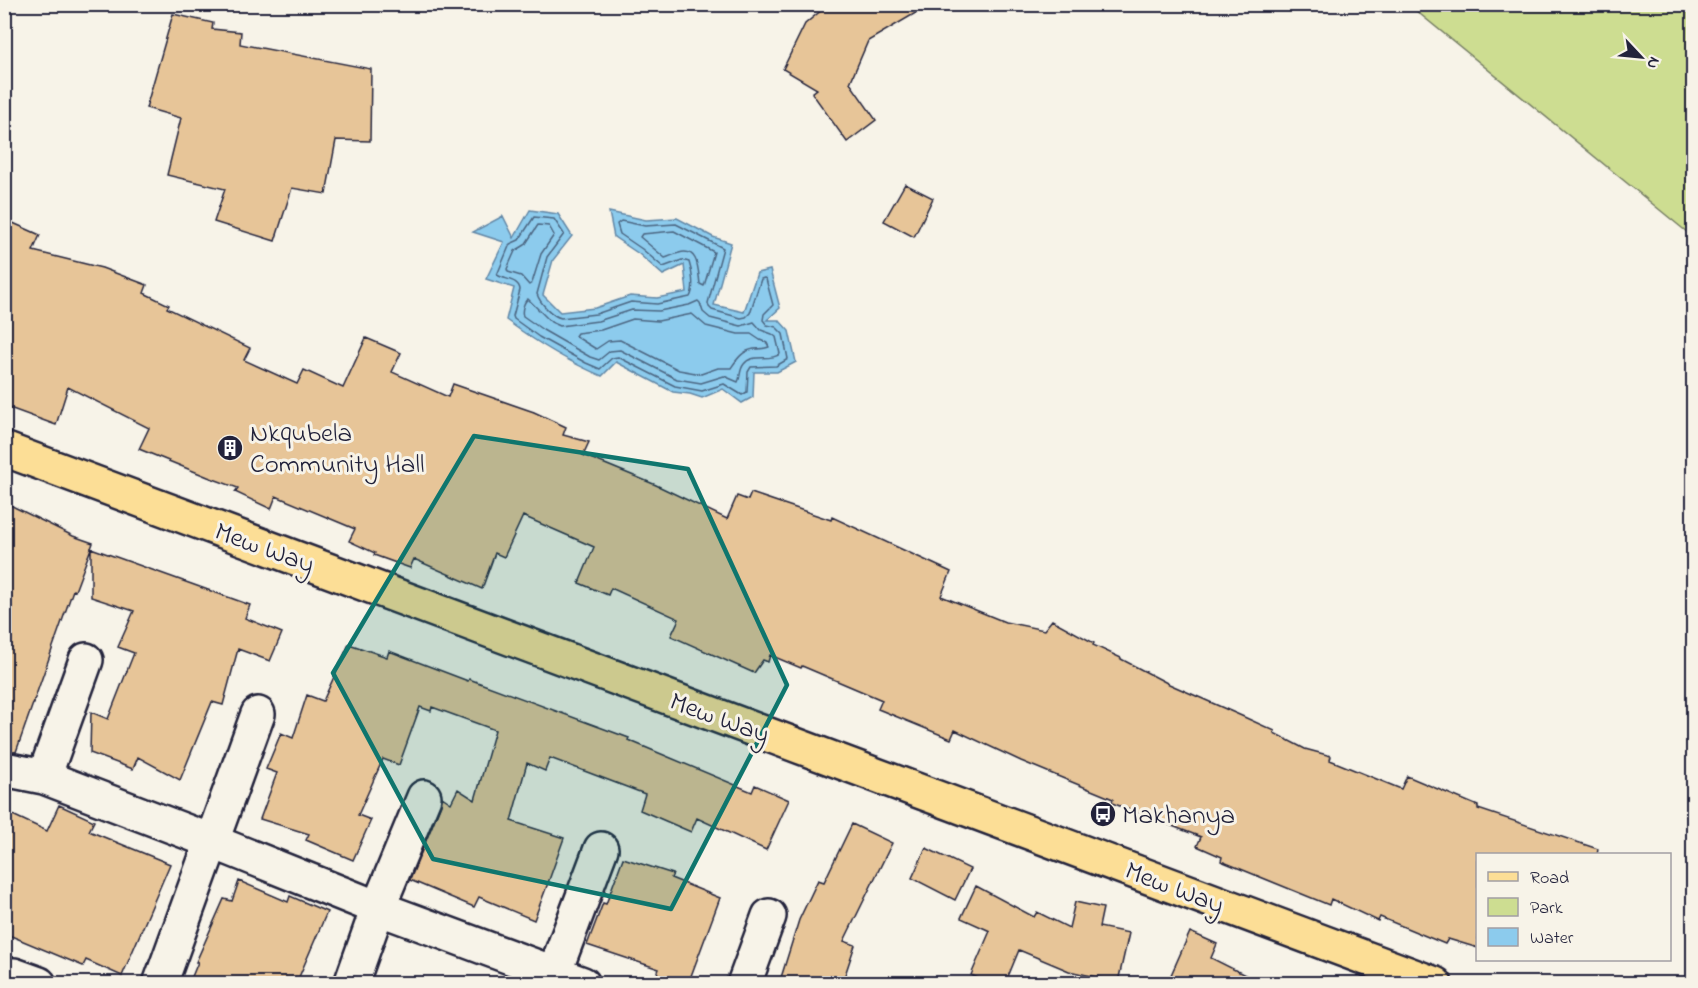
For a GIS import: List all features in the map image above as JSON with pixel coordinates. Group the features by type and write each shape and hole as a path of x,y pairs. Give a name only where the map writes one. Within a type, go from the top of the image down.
{"main road":[{"name":"Mew Way","path":"4,449 1436,984"}],"street":[{"path":"44,777 86,660"},
{"path":"160,984 258,714"},
{"path":"4,769 44,777 562,980 601,849"},
{"path":"351,984 378,908 424,797"},
{"path":"744,984 769,916"},
{"path":"4,975 14,975 39,984"}],"highlighted area":[{"path":"474,436 688,469 787,685 671,909 433,859 333,673"}],"green space":[{"path":"1409,5 1693,5 1693,237"}],"water":[{"path":"530,210 558,214 572,236 553,260 543,295 560,312 595,308 630,296 657,298 687,292 684,265 663,275 639,254 614,237 609,212 646,220 677,218 713,237 731,243 714,305 744,312 757,273 770,270 780,308 767,320 779,320 789,331 796,362 777,372 754,372 753,397 742,403 723,389 702,398 673,392 616,362 602,376 565,358 506,320 514,288 486,279 504,242 473,232 503,216 514,238"}],"building":[{"path":"829,4 931,4 868,41 850,83 876,120 847,142 812,93 817,89 783,69 805,24"},
{"path":"173,14 213,23 212,29 241,32 240,44 371,69 370,141 336,140 326,194 292,188 275,241 214,222 225,189 167,175 181,118 146,108"},
{"path":"905,184 933,198 914,237 884,221"},
{"path":"4,219 40,235 33,251 102,268 147,285 144,293 169,305 167,308 250,348 244,360 297,384 304,370 343,388 366,338 401,353 392,372 448,397 453,384 534,412 566,427 563,435 589,442 583,455 656,485 727,519 737,496 748,500 751,493 831,520 832,517 951,572 941,596 1005,622 1044,630 1052,620 1094,643 1093,645 1169,684 1275,731 1274,733 1305,749 1331,756 1330,760 1401,789 1407,776 1478,806 1478,809 1598,849 1597,853 1476,853 1476,947 1448,939 1445,944 1380,917 1378,921 1331,899 1329,905 1221,861 1222,857 1197,846 1201,837 1112,803 1113,799 1021,761 955,730 951,739 878,709 882,700 802,666 801,668 770,655 768,662 763,660 754,673 671,636 679,619 611,588 608,595 579,583 594,547 523,516 504,557 495,553 482,589 414,559 410,568 374,555 375,553 349,541 355,529 276,496 271,509 235,492 238,488 139,449 149,428 68,387 56,425 4,406"},
{"path":"4,502 73,536 93,543 75,591 73,590 16,752 4,751"},
{"path":"91,548 250,605 245,618 282,633 270,661 238,649 223,705 212,702 180,780 138,757 133,769 90,753 91,712 108,719 134,653 118,647 134,611 91,597"},
{"path":"349,644 387,657 389,651 468,681 469,679 629,738 628,740 752,792 755,785 789,800 766,850 697,818 691,832 640,810 645,794 550,758 545,771 527,763 511,821 564,838 548,883 534,920 479,897 474,907 410,880 442,797 451,803 458,789 475,800 495,730 432,707 431,711 420,707 399,765 383,759 358,815 371,820 353,860 306,840 309,834 260,819 277,773 266,769 281,733 293,738 307,695 323,701"},
{"path":"59,805 94,821 89,831 170,864 122,976 86,960 83,966 4,933 4,811 47,831"},
{"path":"852,824 892,843 844,941 855,945 842,984 779,984 799,920 818,880 824,882"},
{"path":"926,848 970,869 955,900 912,878"},
{"path":"623,858 673,874 671,878 720,898 688,984 679,984 657,974 659,969 587,945 603,903 606,904"},
{"path":"239,881 288,902 290,896 327,912 296,984 189,984 198,962 196,962 224,899 232,901"},
{"path":"976,886 1034,917 1037,912 1069,928 1075,902 1103,908 1099,927 1129,933 1118,982 1069,971 1019,950 1005,984 991,984 971,975 990,931 961,918"},
{"path":"1190,932 1217,944 1211,958 1263,984 1167,984"}],"place":[{"name":"Nkqubela Community Hall","path":"230,448"},
{"name":"Makhanya","path":"1103,814"}]}
